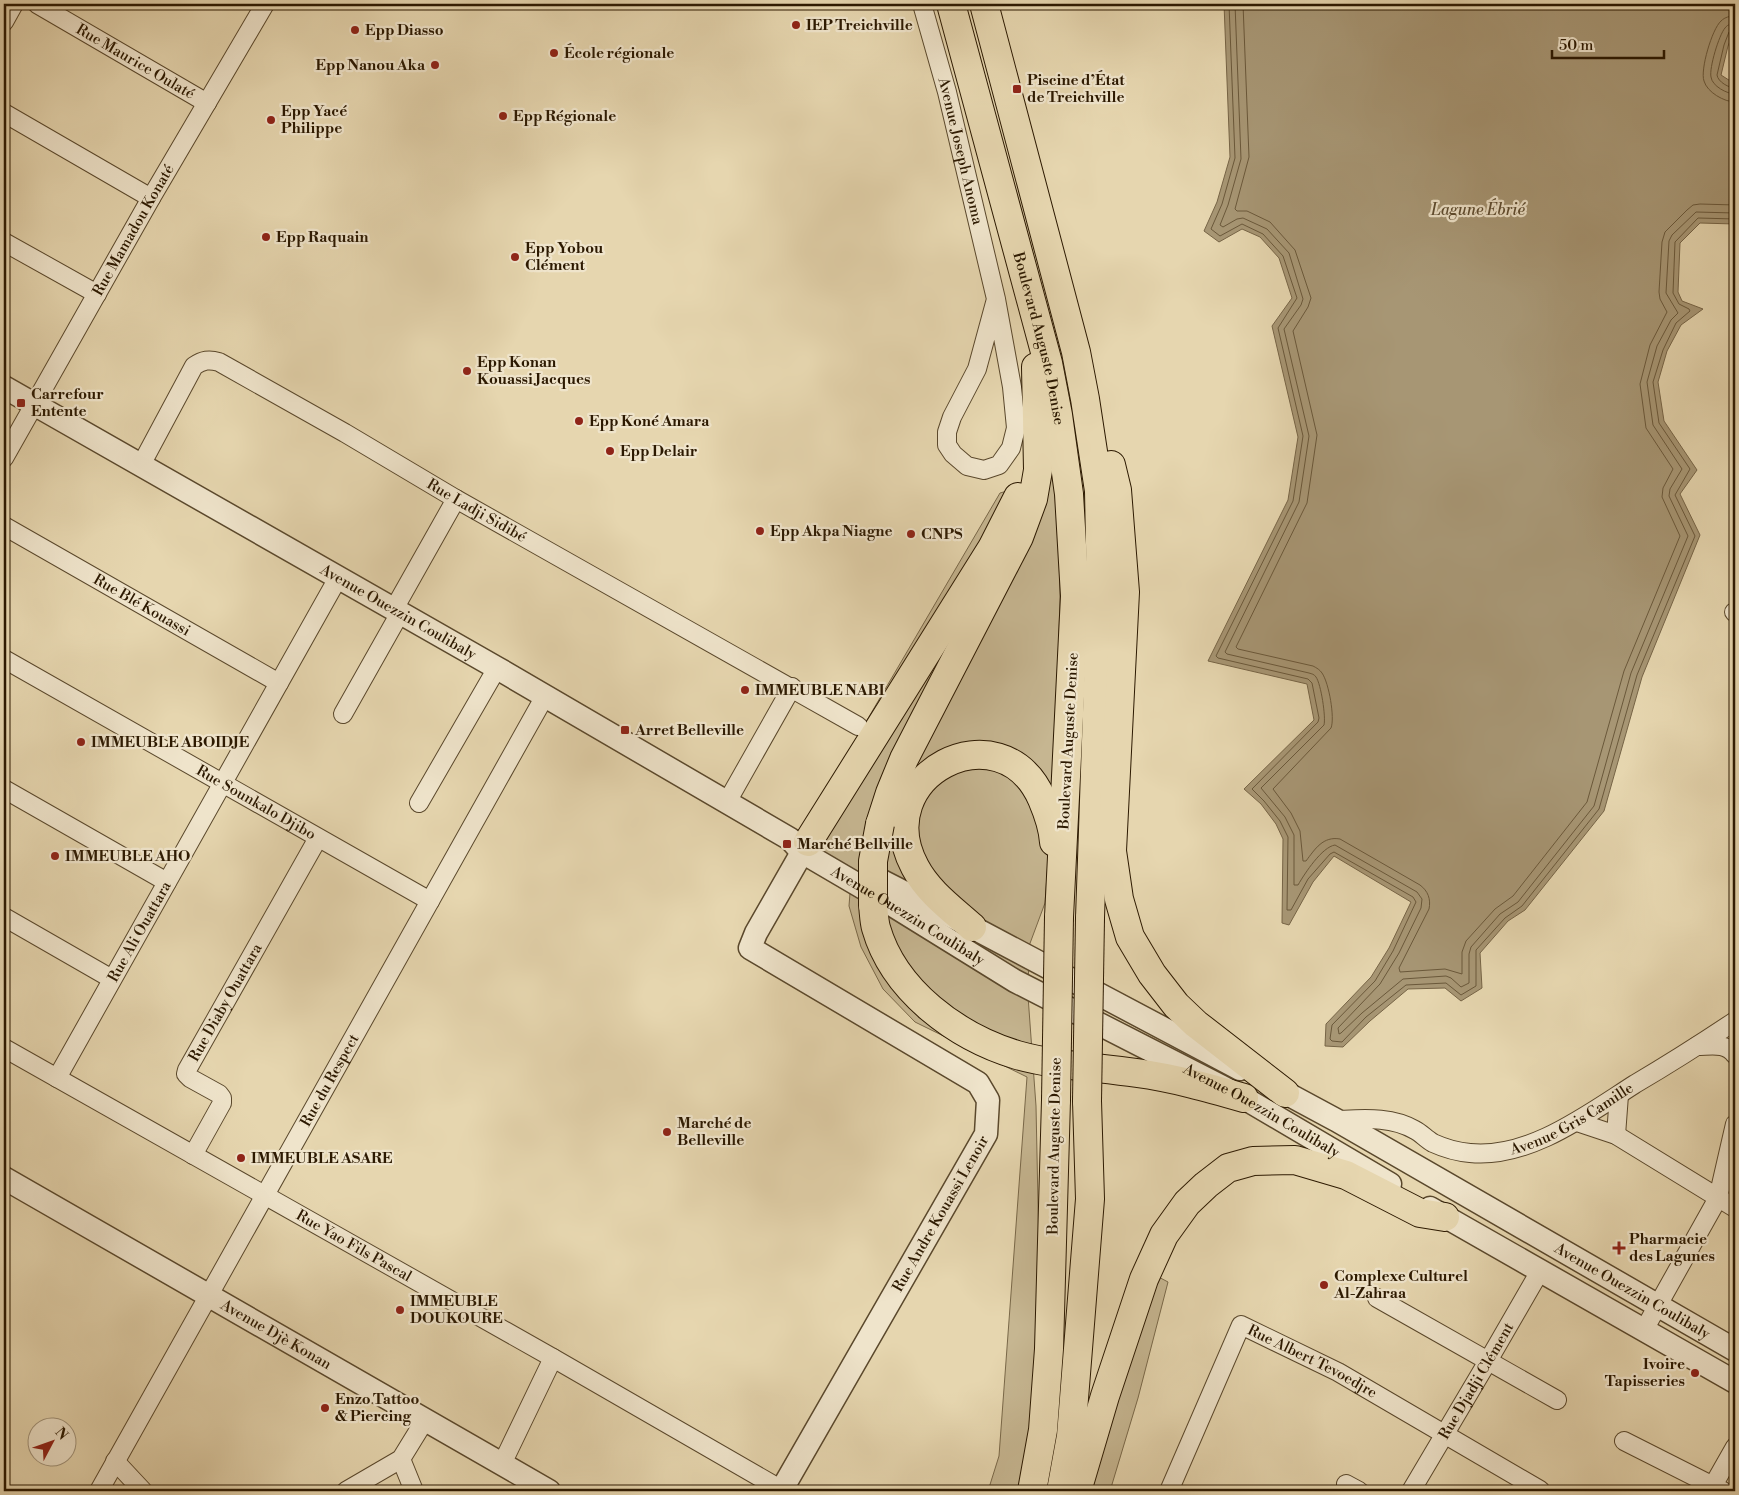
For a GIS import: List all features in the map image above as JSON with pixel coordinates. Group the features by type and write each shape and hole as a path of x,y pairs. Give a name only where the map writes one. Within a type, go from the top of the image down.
{"highway":[{"name":"Boulevard Auguste Denise","path":"951,4 1048,363 1069,494 1075,596 1059,917 1049,1350 1044,1430 1032,1491"},
{"name":"Boulevard Auguste Denise","path":"984,4 1076,352 1085,399 1099,501 1101,595 1090,918 1087,1101 1090,1199 1071,1436 1061,1491"},
{"path":"1036,321 1038,470 1033,499 1019,537 904,759 890,793 880,824 873,861 873,906 876,928 888,957 906,984 931,1010 961,1031 986,1044 1018,1055 1061,1064 1138,1073 1191,1082 1244,1098"},
{"path":"1076,352 1101,427 1117,490 1125,592 1112,851 1119,898 1130,937 1152,974 1176,1005 1196,1024 1285,1093"},
{"path":"800,844 992,548 1021,492 1028,467 1036,415"},
{"path":"972,927 929,888 915,867 908,849 904,825 909,800 920,782 936,768 955,758 978,754 1000,758 1020,768 1036,785 1053,831 1059,917"},
{"path":"1077,1491 1105,1396 1144,1279 1164,1235 1186,1204 1228,1168 1253,1161 1295,1160 1346,1175 1420,1213 1444,1217"}],"street":[{"path":"4,22 14,4"},
{"name":"Rue Maurice Oulaté","path":"37,4 208,103"},
{"name":"Rue Mamadou Konaté","path":"4,458 151,198 265,4"},
{"name":"Avenue Joseph Anoma","path":"922,4 947,92 996,299 1012,387 1016,428 1011,448 999,465 984,470 967,466 953,454 947,445 947,432 952,417 977,369 996,299"},
{"path":"4,112 151,198"},
{"path":"4,242 97,294"},
{"name":"Rue Ladji Sidibé","path":"141,465 194,366 201,361 211,360 219,362 345,433 456,499 792,687 858,726"},
{"name":"Avenue Ouezzin Coulibaly","path":"4,387 497,668 800,844 889,903 1015,981 1244,1098 1444,1217 1735,1382"},
{"path":"343,714 456,499"},
{"name":"Rue Blé Kouassi","path":"4,526 279,683"},
{"name":"Rue Ali Ouattara","path":"57,1078 338,578"},
{"name":"Rue Sounkalo Djibo","path":"4,659 430,901"},
{"path":"419,803 497,668"},
{"path":"726,802 792,687"},
{"name":"Rue du Respect","path":"99,1491 545,696"},
{"path":"4,789 167,882"},
{"name":"Rue Diaby Ouattara","path":"193,1155 222,1103 222,1098 219,1094 190,1078 186,1074 187,1070 318,838"},
{"name":"Avenue Ouezzin Coulibaly","path":"800,844 972,927 1336,1120 1735,1350"},
{"name":"Rue Andre Kouassi Lenoir","path":"781,1491 986,1134 988,1100 978,1084 750,948 800,844"},
{"path":"4,917 112,979"},
{"name":"Avenue Gris Camille","path":"1336,1120 1368,1118 1395,1122 1414,1129 1432,1142 1452,1150 1470,1153 1491,1153 1521,1147 1576,1122 1735,1022"},
{"path":"1697,1046 1722,1045 1735,1055"},
{"name":"Rue Yao Fils Pascal","path":"4,1048 553,1358 781,1491"},
{"path":"1616,1135 1619,1095"},
{"path":"1576,1122 1616,1135 1735,1208"},
{"path":"1644,1330 1718,1198 1735,1124"},
{"name":"Avenue Djè Konan","path":"4,1178 549,1491"},
{"name":"Rue Djadji Clément","path":"1411,1491 1540,1271"},
{"path":"1377,1298 1557,1400"},
{"name":"Rue Albert Tevoedjre","path":"1170,1491 1241,1325 1338,1372 1540,1490"},
{"path":"502,1464 553,1358"},
{"path":"346,1491 401,1459 425,1420"},
{"path":"1624,1441 1716,1489 1735,1446"},
{"path":"401,1459 414,1491"},
{"path":"116,1461 143,1491"}],"shaded area":[{"path":"1054,478 1058,499 1060,598 1055,765 1045,903 1029,946 1028,996 1036,1106 1041,1350 1022,1491 988,1491 999,1456 1027,1077 915,1022 883,989 861,947 849,906 850,893 788,855 1000,493"},
{"path":"1153,1274 1168,1282 1138,1398 1110,1491 1091,1491"}],"water":[{"name":"Lagune Ébrié","path":"1224,4 1735,4 1735,30 1728,46 1721,75 1735,84 1735,224 1700,223 1680,243 1678,292 1682,301 1703,309 1681,325 1667,351 1658,382 1664,421 1697,470 1680,494 1700,535 1642,677 1604,811 1525,910 1508,921 1480,953 1482,988 1461,1001 1445,988 1408,989 1343,1047 1325,1046 1326,1024 1371,977 1389,948 1411,902 1334,856 1313,882 1289,925 1282,923 1283,839 1276,824 1261,804 1244,789 1314,720 1307,684 1208,661 1288,500 1298,437 1272,326 1292,298 1279,258 1260,237 1242,229 1219,242 1204,231 1217,202 1230,157"}],"place":[{"name":"IEP Treichville","path":"796,25"},
{"name":"Epp Diasso","path":"355,30"},
{"name":"École régionale","path":"554,53"},
{"name":"Epp Nanou Aka","path":"435,65"},
{"name":"Piscine d’État de Treichville","path":"1017,89"},
{"name":"Epp Régionale","path":"503,116"},
{"name":"Epp Yacé Philippe","path":"271,120"},
{"name":"Epp Raquain","path":"266,237"},
{"name":"Epp Yobou Clément","path":"515,257"},
{"name":"Epp Konan Kouassi Jacques","path":"467,371"},
{"name":"Carrefour Entente","path":"21,403"},
{"name":"Epp Koné Amara","path":"579,421"},
{"name":"Epp Delair","path":"610,451"},
{"name":"Epp Akpa Niagne","path":"760,531"},
{"name":"CNPS","path":"911,534"},
{"name":"IMMEUBLE NABI","path":"745,690"},
{"name":"Arret Belleville","path":"625,730"},
{"name":"IMMEUBLE ABOIDJE","path":"81,742"},
{"name":"Marché Bellville","path":"787,844"},
{"name":"IMMEUBLE AHO","path":"55,856"},
{"name":"Marché de Belleville","path":"667,1132"},
{"name":"IMMEUBLE ASARE","path":"241,1158"},
{"name":"Pharmacie des Lagunes","path":"1619,1248"},
{"name":"Complexe Culturel Al-Zahraa","path":"1324,1285"},
{"name":"IMMEUBLE DOUKOURE","path":"400,1310"},
{"name":"Ivoire Tapisseries","path":"1695,1373"},
{"name":"Enzo Tattoo & Piercing","path":"325,1408"}]}
